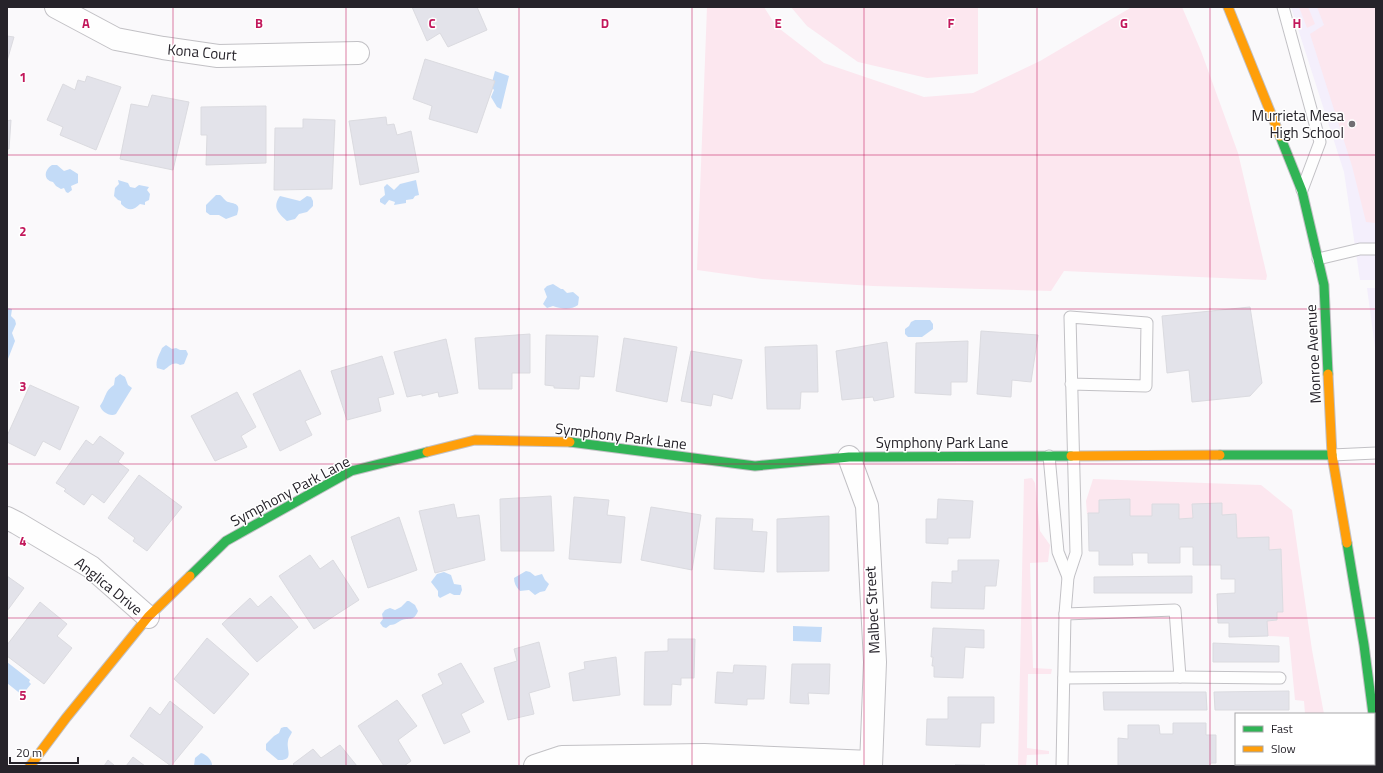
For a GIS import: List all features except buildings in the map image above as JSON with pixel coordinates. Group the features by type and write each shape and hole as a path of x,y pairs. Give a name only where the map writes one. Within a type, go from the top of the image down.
{"street":[{"name":"Kona Court","path":"56,7 116,39 171,49 218,56 358,53"},
{"name":"Monroe Avenue","path":"1228,7 1302,190 1324,285 1332,455 1364,646 1373,713"},
{"name":"Symphony Park Lane","path":"30,766 66,718 148,618 226,541 351,472 475,440 569,442 755,466 849,457 1332,455"},
{"name":"Malbec Street","path":"849,457 866,506 875,662 871,764"},
{"name":"Anglica Drive","path":"7,518 17,522 91,568 148,618"},
{"path":"535,766 562,756 704,755 871,764"}],"lane":[{"path":"1282,7 1320,142 1302,190"},
{"path":"1318,259 1360,249 1376,249"},
{"path":"1062,766 1065,614 1068,577 1076,553 1071,384 1070,317 1147,323 1146,386 1071,384"},
{"path":"1332,455 1376,453"},
{"path":"1049,456 1058,552 1068,577"},
{"path":"1056,537 1075,536"},
{"path":"1065,614 1175,610 1180,678"},
{"path":"1064,678 1280,678"}],"shaded area":[{"path":"707,7 764,7 776,26 824,63 924,97 973,93 1040,61 1132,7 1182,7 1201,51 1238,153 1267,276 1266,280 1064,271 1051,291 873,286 762,279 697,270"},
{"path":"791,7 978,7 978,74 927,78 858,62 807,26"},
{"name":"Murrieta Mesa High School","path":"1291,7 1376,7 1376,280 1360,280 1344,172"},
{"path":"1299,7 1308,7 1315,24 1307,28"},
{"name":"Murrieta Mesa High School","path":"1317,7 1376,7 1375,223 1366,222 1352,166 1310,34 1324,25"},
{"path":"1367,288 1376,288 1376,355"},
{"path":"1032,478 1035,483 1040,531 1050,545 1048,562 1030,563 1033,668 1052,669 1051,674 1028,674 1027,748 1049,751 1049,754 1027,755 1026,766 1018,766 1024,479"},
{"path":"1093,479 1261,485 1292,510 1312,650 1324,713 1305,713 1304,701 1295,700 1289,637 1268,636 1267,621 1277,620 1277,612 1283,611 1281,550 1269,550 1269,537 1237,538 1236,514 1222,515 1222,503 1193,518 1179,519 1179,504 1152,504 1152,516 1130,516 1129,499 1099,500 1100,514 1087,514 1086,501"}],"water":[{"path":"495,71 509,76 501,109 497,107 491,97 494,90 491,86"},
{"path":"52,165 57,165 64,171 70,169 78,174 78,183 71,186 72,190 68,193 64,188 61,189 56,186 46,177 47,169"},
{"path":"118,180 128,183 130,187 135,188 139,185 149,187 147,190 150,194 149,200 145,202 145,205 140,204 133,209 126,208 121,204 121,201 114,196 115,188 119,184"},
{"path":"416,180 419,195 415,196 413,199 406,200 406,203 394,205 395,202 389,200 385,205 380,202 380,199 385,195 384,187 387,184 394,190 400,184"},
{"path":"216,195 220,195 227,201 237,205 237,215 226,219 219,215 210,215 206,212 206,205"},
{"path":"280,196 300,201 307,196 311,197 313,206 307,212 299,214 295,219 287,221 276,207 276,203"},
{"path":"553,284 563,289 567,293 573,292 579,297 578,305 569,308 559,308 553,306 547,308 543,304 547,297 544,289"},
{"path":"7,308 12,309 11,316 15,320 16,324 12,333 15,341 8,359"},
{"path":"915,320 930,320 933,324 933,329 922,337 908,337 905,334 905,329"},
{"path":"166,345 172,349 176,348 186,350 188,354 184,364 173,364 164,370 157,368 158,357 162,348"},
{"path":"120,374 125,377 128,385 132,388 116,414 109,414 102,410 100,406 107,392 114,385 115,378"},
{"path":"526,571 535,576 542,574 549,584 545,591 535,595 529,590 520,591 517,588 514,578"},
{"path":"444,572 451,575 454,584 461,585 462,590 460,595 450,593 440,598 438,596 438,591 431,582 437,574"},
{"path":"407,601 415,605 418,611 415,617 402,620 386,628 383,627 380,623 383,619 382,614 385,610 390,608 395,610"},
{"path":"793,626 822,627 821,642 793,641"},
{"path":"7,662 30,680 29,682 31,684 22,695 7,683"},
{"path":"287,727 292,732 288,740 289,754 286,759 278,760 266,750 266,744 279,733 281,728"},
{"path":"201,753 210,759 212,763 211,766 194,766 195,758"}],"traffic: fast":[{"path":"1280,136 1302,191 1324,285 1328,374"},
{"path":"570,442 755,466 849,457 1071,456"},
{"path":"190,576 226,541 351,471 427,452"},
{"path":"1220,455 1332,455"},
{"path":"1347,543 1364,645 1373,713"},
{"path":"1375,728 1376,736"}],"traffic: slow":[{"path":"1228,7 1280,136"},
{"path":"1328,374 1332,455 1347,543"},
{"path":"427,452 475,440 570,442"},
{"path":"1071,456 1220,455"},
{"path":"30,766 66,718 148,617 190,576"}],"place":[{"name":"Murrieta Mesa High School","path":"1352,124"}]}
